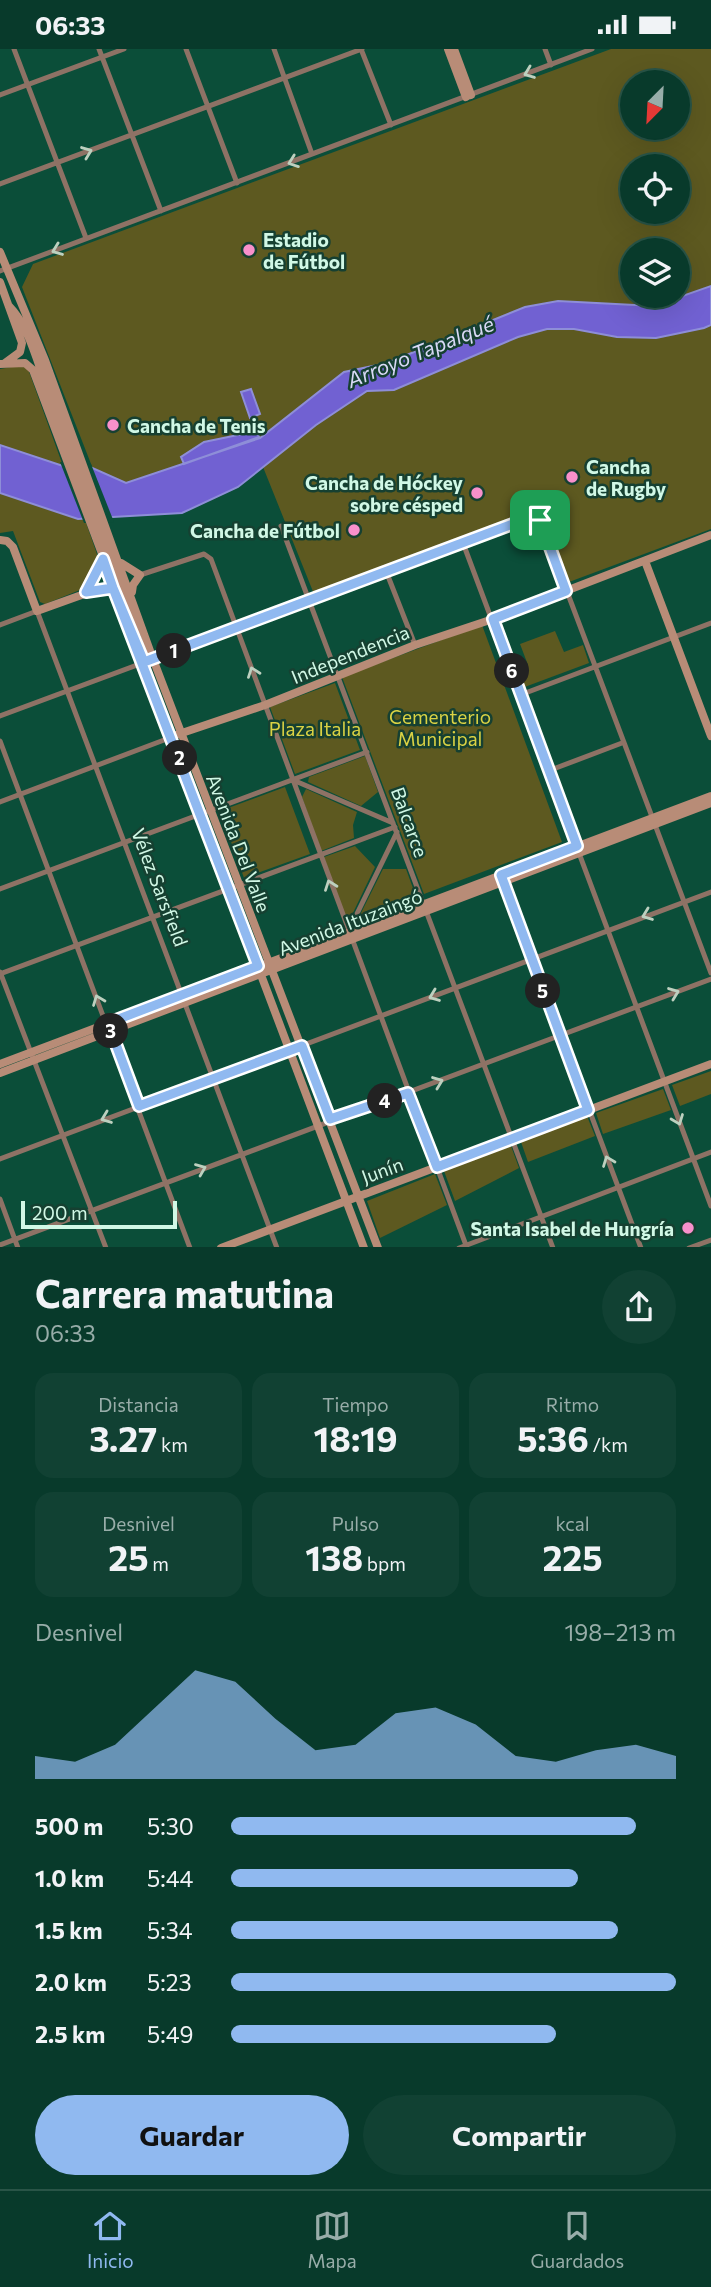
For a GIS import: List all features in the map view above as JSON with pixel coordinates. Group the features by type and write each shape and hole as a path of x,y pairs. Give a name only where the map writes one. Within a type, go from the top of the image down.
{"main road":[{"path":"448,49 469,96"},
{"path":"454,49 469,96"},
{"name":"Avenida Del Valle","path":"0,252 3,270 99,526 144,662"},
{"name":"Avenida Del Valle","path":"0,282 9,306 19,319 29,341 99,526 121,563 209,810 259,969 364,1247"},
{"path":"3,363 23,346 9,306"},
{"name":"Avenida Del Valle","path":"3,363 24,363 33,370 73,455"},
{"name":"Avenida Del Valle","path":"99,526 103,559 113,588 144,662 200,813 270,965 378,1247"},
{"name":"Independencia","path":"172,737 265,705 415,645 493,619 711,535"},
{"name":"Vélez Sarsfield","path":"4,541 13,547 37,611"},
{"path":"86,592 103,559"},
{"path":"645,561 711,736"},
{"path":"121,563 140,575 133,585 132,597"},
{"path":"37,611 86,592 113,588"},
{"name":"Avenida Ituzaingó","path":"0,1064 31,1056 109,1027 653,821 711,796"},
{"name":"Avenida Ituzaingó","path":"653,821 711,803"},
{"name":"Avenida Ituzaingó","path":"0,1073 31,1056"},
{"name":"Junín","path":"224,1247 711,1064"}],"street":[{"path":"14,49 86,239"},
{"path":"99,49 161,211"},
{"path":"0,95 124,49"},
{"path":"186,49 237,183"},
{"path":"274,49 312,154"},
{"path":"0,184 362,49 391,125"},
{"path":"545,49 551,65"},
{"path":"3,270 593,49"},
{"path":"0,716 531,517 540,520 711,973"},
{"name":"Balcarce","path":"281,526 553,1247"},
{"path":"463,543 711,1206"},
{"path":"140,575 204,554 211,559 319,856 437,1167 464,1247 711,1152"},
{"path":"386,571 415,645"},
{"path":"0,625 37,611"},
{"name":"Vélez Sarsfield","path":"37,611 277,1247"},
{"path":"520,695 711,623"},
{"path":"702,713 711,710"},
{"name":"Independencia","path":"0,802 172,737"},
{"path":"0,741 190,1247"},
{"path":"548,771 622,743"},
{"path":"0,889 367,752"},
{"path":"293,779 395,827"},
{"path":"106,1247 0,973 78,947 233,886 395,827"},
{"path":"349,935 395,827"},
{"path":"502,878 641,1247"},
{"path":"0,1159 711,892"},
{"path":"0,1245 330,1119 408,1093 711,979"},
{"path":"0,1199 18,1247"},
{"path":"692,1247 711,1240"}],"green space":[{"path":"611,49 711,49 711,286 690,293 690,238 620,238 620,304 558,301 525,307 387,363 344,372 260,438 126,483 93,469 22,287 33,264"},
{"path":"711,325 711,529 569,582 542,508 314,594 263,467 316,425 367,391 394,390 518,337 547,329 574,329 617,337"},
{"path":"23,365 28,369 63,466 0,445 0,369"},
{"path":"0,493 85,520 99,560 85,588 45,604 40,602 13,531 0,533"},
{"name":"Cementerio Municipal","path":"482,625 562,842 424,894 342,677"},
{"path":"555,631 564,652 583,645 589,663 522,688 515,670 528,665 520,644"},
{"name":"Plaza Italia","path":"335,683 360,750 295,774 270,707"},
{"path":"365,756 378,792 361,806 308,782 309,777"},
{"path":"285,787 310,854 244,878 220,811"},
{"path":"306,789 357,812 353,825 354,838 321,851 302,797"},
{"path":"355,846 375,867 351,917 344,914 324,857"},
{"path":"383,869 406,869 418,902 363,923 357,921"},
{"path":"711,1071 711,1094 680,1106 672,1085"},
{"path":"663,1089 671,1110 603,1134 596,1113"},
{"path":"587,1116 595,1136 528,1162 521,1142"},
{"path":"511,1146 519,1168 455,1201 444,1171"},
{"path":"435,1174 447,1205 380,1238 367,1201"}],"water":[{"name":"Arroyo Tapalqué","path":"711,286 711,325 656,338 617,337 574,329 547,329 518,337 394,390 367,391 316,425 238,487 182,513 78,519 0,493 0,445 63,466 88,466 126,483 260,438 344,372 387,363 525,307 558,301 620,304 620,308 690,308 690,293"},
{"path":"251,389 260,414 250,418 241,392"},
{"path":"257,431 259,437 184,464 181,457 204,442"}],"pier":[{"path":"60,462 91,464 114,522 84,523"}],"place":[{"name":"Estadio de Fútbol","path":"249,250"},
{"name":"Cancha de Tenis","path":"113,425"},
{"name":"Cancha de Rugby","path":"572,477"},
{"name":"Cancha de Hóckey sobre césped","path":"477,493"},
{"name":"Cancha de Fútbol","path":"354,530"},
{"name":"Santa Isabel de Hungría","path":"688,1228"}],"route":[{"path":"540,520 531,517 144,662 113,588 101,587 86,592 103,559 144,662 258,966 108,1023 139,1106 302,1046 330,1119 408,1093 437,1167 588,1110 501,875 577,846 493,619 566,591 540,520"}]}
